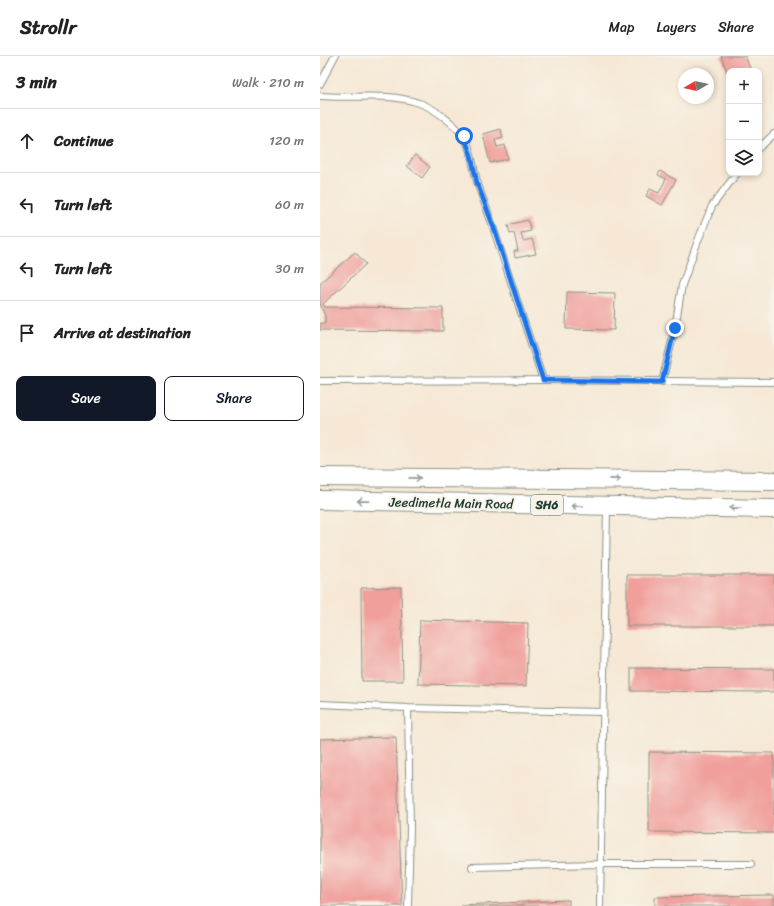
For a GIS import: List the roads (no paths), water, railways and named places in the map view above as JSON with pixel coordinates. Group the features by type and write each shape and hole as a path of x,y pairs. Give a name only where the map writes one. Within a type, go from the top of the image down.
{"main road":[{"name":"Jeedimetla Main Road","path":"320,477 774,481"},
{"name":"Jeedimetla Main Road","path":"320,500 607,507 774,509"}],"lane":[{"path":"320,84 335,56"},
{"path":"320,96 340,98 389,96 420,103 443,116 464,136 471,155 477,183 493,225 543,380"},
{"path":"762,145 774,134"},
{"path":"662,382 675,328 682,284 712,206 735,176"},
{"path":"320,381 543,380 774,382"},
{"path":"600,906 607,507"},
{"path":"320,704 408,708 603,712"},
{"path":"408,708 410,829 408,906"},
{"path":"472,867 600,864 751,864"}]}
